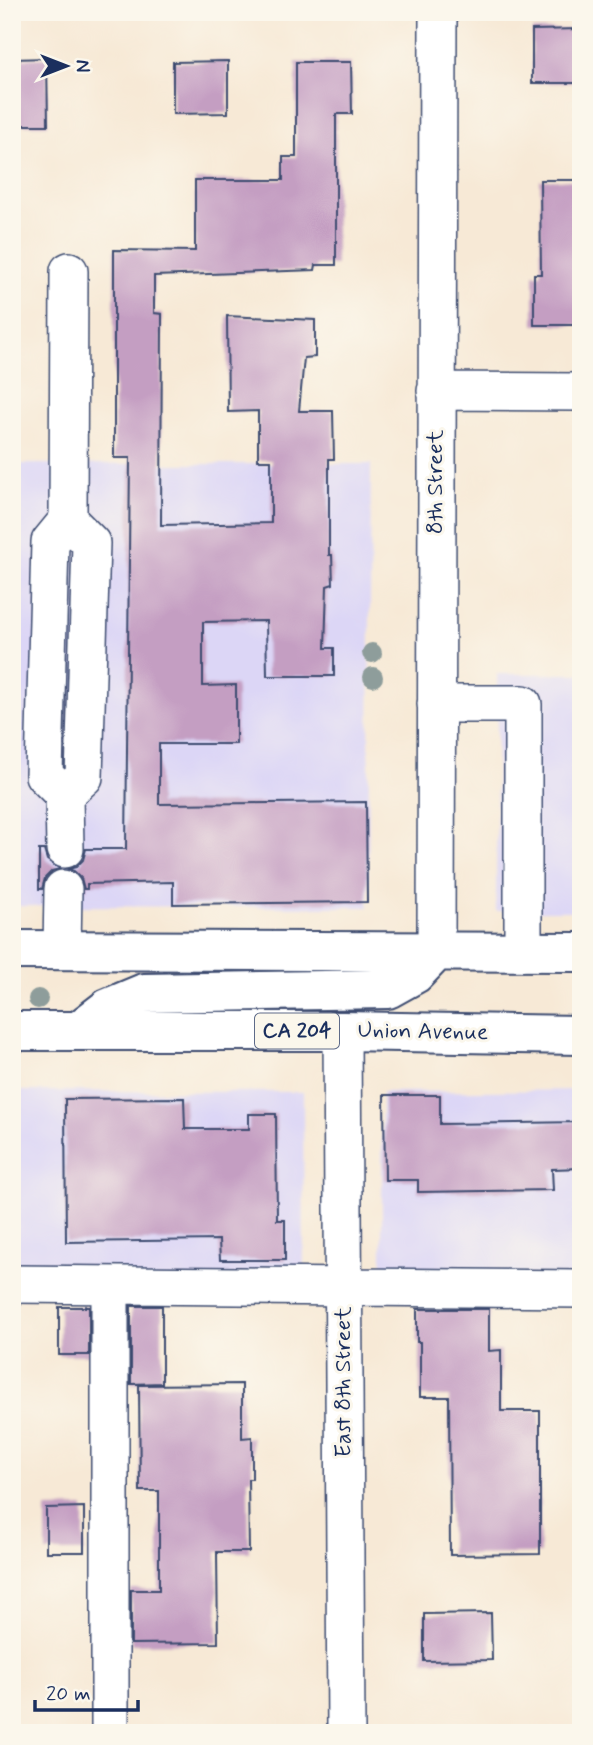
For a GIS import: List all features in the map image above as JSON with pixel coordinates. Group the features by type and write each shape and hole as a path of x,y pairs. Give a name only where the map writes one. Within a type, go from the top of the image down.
{"highway":[{"path":"12,950 581,952"},
{"path":"78,1031 108,1008 144,993 388,989 415,974 436,952"},
{"name":"Union Avenue","path":"12,1031 342,1031 581,1035"}],"street":[{"name":"8th Street","path":"436,952 438,12"},
{"path":"65,849 64,795 84,777 91,543 68,520 69,271"},
{"path":"436,391 581,391"},
{"path":"436,704 523,704 523,952"},
{"path":"62,950 64,889"},
{"name":"East 8th Street","path":"342,1031 346,1733"},
{"path":"12,1283 581,1289"},
{"path":"110,1285 110,1733"}],"shaded area":[{"path":"12,464 371,464 368,907 12,906"},
{"path":"497,674 581,674 581,911 496,911"},
{"path":"581,1090 581,1276 382,1274 382,1092"},
{"path":"12,1091 303,1092 304,1280 12,1279"}],"building":[{"path":"581,29 581,83 532,83 532,30"},
{"path":"47,58 48,125 12,125 13,59"},
{"path":"228,61 228,113 173,114 173,62"},
{"path":"296,62 351,62 352,114 336,114 336,265 316,265 315,270 154,276 154,313 162,314 161,525 271,523 271,460 258,460 258,411 228,412 227,316 315,320 315,357 304,358 299,411 333,411 334,459 329,459 329,555 332,555 333,584 327,586 325,648 334,648 334,676 267,676 266,621 203,622 203,686 236,685 236,744 159,744 159,804 366,802 367,902 173,904 173,882 87,884 87,889 84,889 81,878 68,869 76,867 83,860 86,849 126,849 130,458 114,458 114,250 195,251 195,180 283,180 283,157 296,157"},
{"path":"540,180 581,180 581,325 534,325 534,274 541,274"},
{"path":"39,850 44,850 47,860 60,869 52,871 45,878 42,889 39,889"},
{"path":"384,1095 440,1095 440,1124 581,1122 581,1168 552,1169 553,1190 418,1192 418,1180 385,1180"},
{"path":"184,1098 185,1129 249,1129 249,1114 276,1114 277,1220 285,1220 285,1260 220,1260 219,1240 66,1242 65,1099"},
{"path":"131,1306 162,1306 162,1383 131,1384"},
{"path":"59,1307 89,1307 89,1355 59,1355"},
{"path":"417,1309 489,1309 489,1351 501,1350 501,1411 540,1411 540,1554 450,1555 449,1397 420,1397"},
{"path":"242,1384 242,1438 252,1437 252,1479 248,1479 249,1552 217,1552 218,1643 131,1644 131,1590 159,1590 159,1491 140,1491 139,1385"},
{"path":"84,1507 84,1552 46,1552 46,1508"},
{"path":"491,1613 492,1660 424,1661 424,1614"}]}
